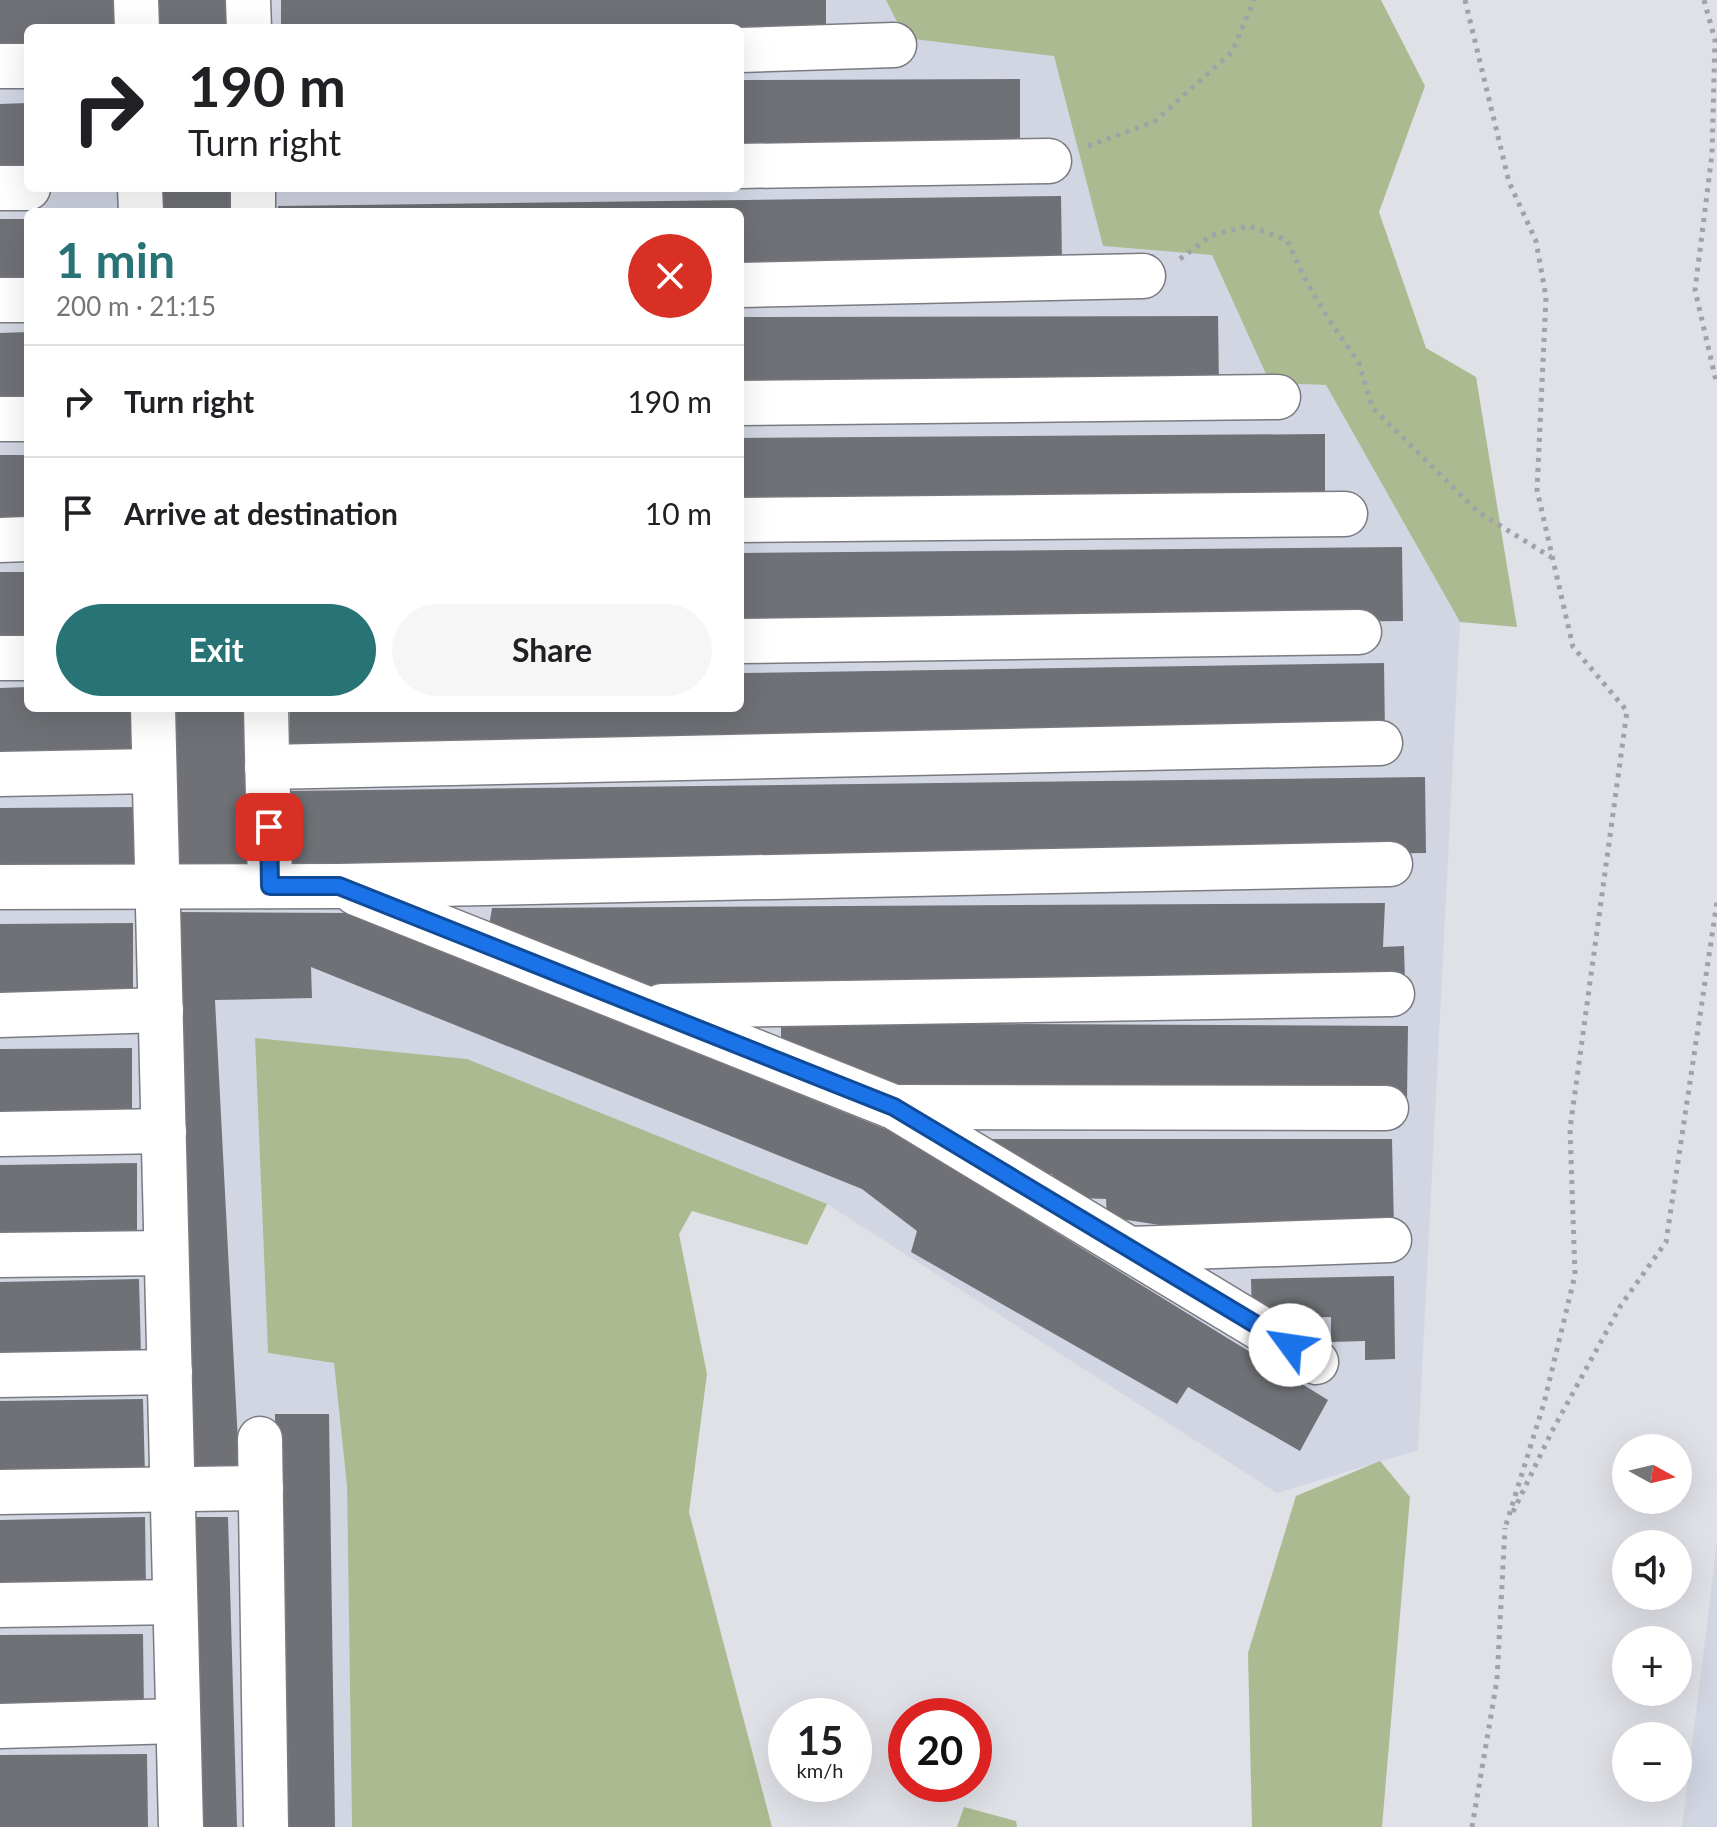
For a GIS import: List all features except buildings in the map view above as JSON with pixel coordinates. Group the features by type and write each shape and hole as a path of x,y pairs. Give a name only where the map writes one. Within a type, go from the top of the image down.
{"lane":[{"path":"136,0 137,24"},
{"path":"248,0 249,24"},
{"path":"744,50 894,45"},
{"path":"0,66 24,66"},
{"path":"744,166 1049,161"},
{"path":"0,188 24,188"},
{"path":"744,285 1143,276"},
{"path":"0,300 24,300"},
{"path":"744,403 1278,397"},
{"path":"0,419 24,419"},
{"path":"744,520 1345,514"},
{"path":"0,540 24,539"},
{"path":"744,641 1359,632"},
{"path":"0,658 24,658"},
{"path":"153,712 181,1827"},
{"path":"266,712 270,886"},
{"path":"267,767 1380,743"},
{"path":"0,774 154,771"},
{"path":"0,887 339,886 1390,864"},
{"path":"339,886 894,1107 1316,1362"},
{"path":"644,1007 1392,994"},
{"path":"0,1015 161,1010"},
{"path":"894,1107 1386,1108"},
{"path":"0,1134 164,1131"},
{"path":"1130,1249 1389,1240"},
{"path":"0,1255 166,1253"},
{"path":"0,1375 170,1372"},
{"path":"260,1439 266,1827"},
{"path":"0,1492 261,1488"},
{"path":"0,1605 175,1602"},
{"path":"0,1726 178,1721"}],"path":[{"path":"1049,161 1154,122 1232,52 1254,0"},
{"path":"1465,0 1509,182 1536,241 1546,297 1537,490 1552,557 1573,647 1627,711 1570,1129 1575,1275 1544,1403 1505,1528 1497,1680 1472,1827"},
{"path":"1704,0 1715,40 1712,154 1695,290 1717,385"},
{"path":"1143,276 1173,264 1212,235 1249,226 1287,240 1322,310 1359,363 1372,407 1478,512 1552,557"},
{"path":"1505,1528 1551,1433 1621,1305 1666,1242 1717,902"}],"shaded area":[{"path":"0,0 886,0 905,38 1054,55 1103,246 1212,255 1270,383 1326,385 1460,622 1418,1450 1277,1493 827,1204 255,1038 268,1353 334,1363 347,1486 352,1827 0,1827"},
{"path":"1717,1542 1717,1827 1682,1827 1685,1802 1692,1802 1692,1746"}],"green space":[{"path":"886,0 1381,0 1425,86 1379,212 1426,348 1476,377 1517,627 1460,622 1326,385 1270,383 1212,255 1103,246 1054,56 905,38"},
{"path":"255,1038 467,1059 827,1204 807,1245 692,1211 679,1234 707,1374 689,1512 772,1827 352,1827 347,1486 334,1363 268,1353"},
{"path":"1380,1461 1410,1497 1382,1827 1252,1827 1248,1653 1296,1496"},
{"path":"964,1807 1016,1821 1017,1827 957,1827"}],"route":[{"path":"269,827 270,886 339,886 894,1107 1290,1345"}]}
